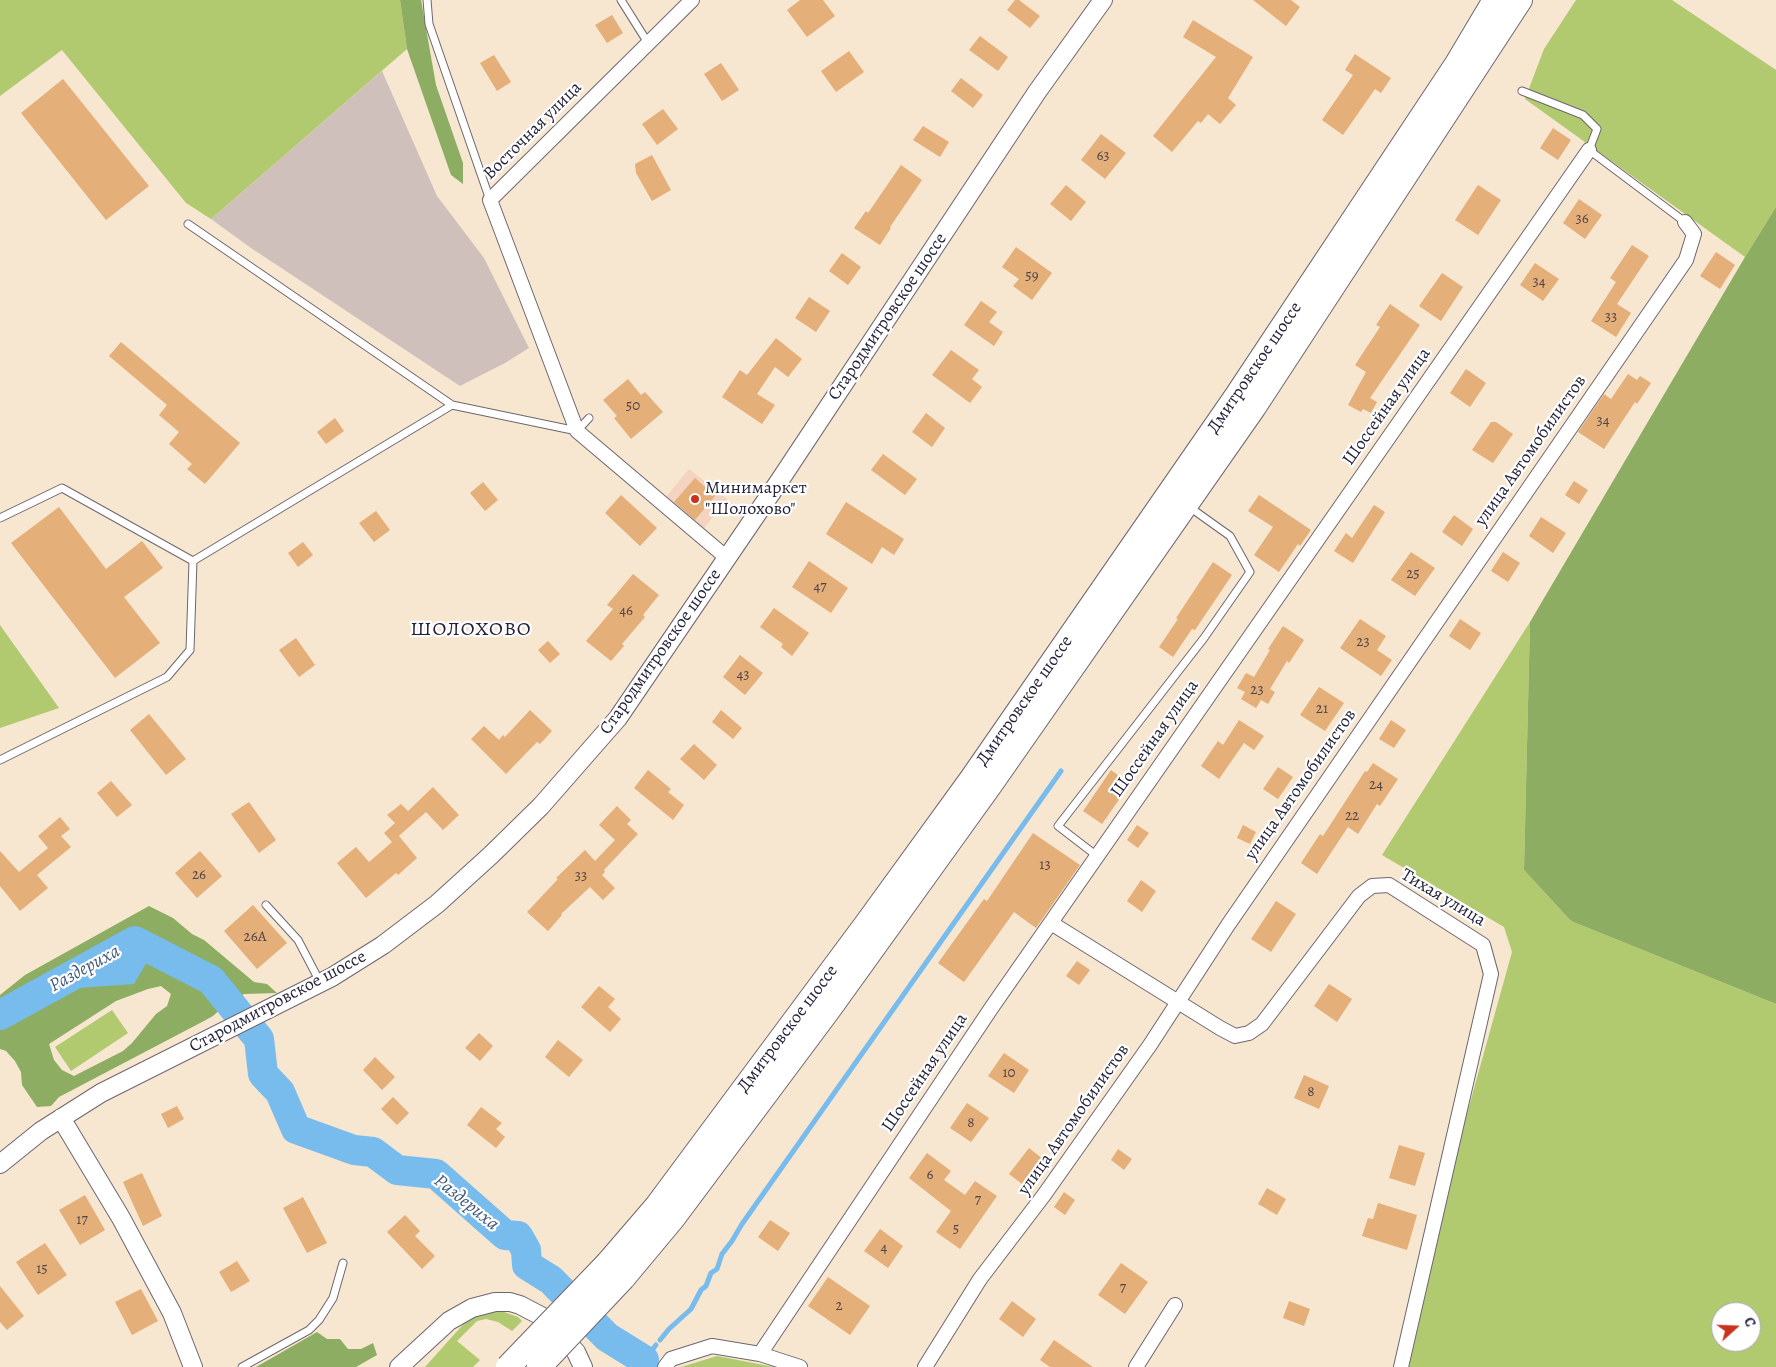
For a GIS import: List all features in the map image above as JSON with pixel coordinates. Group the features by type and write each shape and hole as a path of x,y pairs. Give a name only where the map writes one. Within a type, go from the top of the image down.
{"highway":[{"name":"Дмитровское шоссе","path":"539,1367 616,1270 657,1206 868,922 970,780 1236,397 1456,64 1495,0"},
{"name":"Дмитровское шоссе","path":"508,1367 672,1218 829,1009 990,784 1254,407 1520,0"}],"street":[{"name":"Восточная улица","path":"577,431 490,200 692,0"},
{"name":"Стародмитровское шоссе","path":"0,1164 60,1118 100,1093 231,1029 320,982 383,945 437,904 541,806 618,718 727,558 1037,92 1103,0"},
{"name":"Шоссейная улица","path":"760,1354 992,1007 1589,150"},
{"name":"улица Автомобилистов","path":"925,1367 980,1279 1044,1196 1150,1045 1228,925 1686,260 1694,234 1685,222"},
{"path":"577,431 727,558"},
{"name":"Тихая улица","path":"1051,923 1220,1028 1236,1036 1249,1033 1262,1024 1358,896 1372,886 1389,885 1483,945 1491,974 1401,1367"},
{"path":"60,1118 121,1218 172,1313 193,1367"},
{"path":"399,1367 450,1321 472,1308 495,1302 510,1302 520,1305 543,1317 576,1352 583,1367"},
{"path":"1136,1367 1175,1305"},
{"path":"665,1367 671,1359 712,1346 760,1354 800,1367"}],"lane":[{"path":"427,0 429,24 490,200"},
{"path":"621,0 648,43"},
{"path":"1522,91 1583,115 1597,129 1589,150 1685,222"},
{"path":"188,224 452,405 577,431 589,418"},
{"path":"193,561 452,405"},
{"path":"0,518 62,488 193,561"},
{"path":"1097,856 1058,826 1204,638 1250,572 1230,536 1186,504"},
{"path":"0,760 167,677 190,650 193,561"},
{"path":"266,905 298,940 320,982"},
{"path":"242,1367 308,1330 319,1320 333,1298 343,1263"}],"shaded area":[{"path":"382,71 437,196 484,258 529,348 505,363 460,386 251,248 211,219"},
{"path":"689,469 727,499 703,530 666,497"}],"green space":[{"path":"0,0 400,0 407,49 211,219 186,203 62,50 0,96"},
{"path":"400,0 421,0 436,85 463,163 463,184 451,175 407,49"},
{"path":"1576,0 1672,0 1776,70 1776,207 1745,257 1525,99 1544,49"},
{"path":"1776,207 1776,1004 1571,921 1524,870 1530,622"},
{"path":"1530,622 1524,870 1571,921 1776,1004 1776,1367 1407,1367 1463,1128 1512,952 1504,927 1382,855"},
{"path":"0,625 59,708 0,728"},
{"path":"149,906 173,918 192,934 204,940 254,982 267,984 277,993 244,994 223,1007 213,1016 59,1097 51,1106 37,1107 22,1085 21,1072 15,1061 6,1051 0,1049 0,995 25,975","holes":["161,986 171,994 167,1006 156,1014 123,1051 74,1076 62,1070 54,1060 49,1044 116,1001"]},
{"path":"112,1010 128,1033 71,1071 55,1047"},
{"path":"501,1311 518,1317 522,1321 512,1331 498,1322 486,1319 477,1321 457,1341 480,1360 473,1367 425,1367 468,1319 483,1312"},
{"path":"317,1332 327,1339 340,1339 348,1349 361,1349 373,1343 377,1355 356,1367 256,1367"},
{"path":"717,1356 774,1367 681,1367"}],"water":[{"path":"128,936 148,946 148,960 134,984 64,989 50,979 76,958"}],"building":[{"path":"800,0 823,0 835,16 807,37 787,10"},
{"path":"1015,0 1019,0 1040,16 1030,28 1007,10"},
{"path":"1253,0 1291,0 1300,7 1286,26"},
{"path":"612,15 623,33 607,43 595,25"},
{"path":"1193,20 1253,57 1228,98 1236,105 1220,124 1208,114 1201,123 1198,121 1172,152 1153,136 1216,57 1183,37"},
{"path":"980,36 1008,57 998,71 969,50"},
{"path":"849,51 864,72 836,92 821,71"},
{"path":"1355,54 1391,78 1381,93 1375,89 1343,135 1322,120 1353,75 1345,70"},
{"path":"494,55 511,82 497,91 480,63"},
{"path":"721,63 739,90 722,101 704,74"},
{"path":"961,78 983,95 973,108 951,91"},
{"path":"63,79 149,186 106,220 21,113"},
{"path":"663,109 678,129 657,145 642,124"},
{"path":"923,126 949,142 940,157 913,140"},
{"path":"1553,128 1571,140 1558,160 1540,148"},
{"path":"1101,134 1126,153 1105,179 1081,160"},
{"path":"652,155 671,190 652,201 636,173 635,164"},
{"path":"901,165 922,180 880,245 854,228 866,211 868,213"},
{"path":"1066,185 1086,202 1071,221 1050,204"},
{"path":"1478,185 1501,200 1478,235 1455,220"},
{"path":"1579,199 1602,215 1585,239 1563,223"},
{"path":"1632,245 1649,256 1617,304 1631,313 1616,337 1591,321 1616,282 1610,278"},
{"path":"1016,247 1052,273 1032,300 1013,286 1019,279 1002,267"},
{"path":"1716,252 1735,265 1720,289 1700,276"},
{"path":"842,253 861,267 848,285 829,271"},
{"path":"1535,263 1559,279 1543,301 1520,285"},
{"path":"1442,273 1463,287 1441,321 1419,306"},
{"path":"809,297 830,311 816,332 795,318"},
{"path":"981,301 997,312 989,322 1003,332 994,346 964,325"},
{"path":"1390,304 1420,325 1370,398 1377,402 1371,413 1363,409 1361,412 1348,405 1366,372 1355,365 1380,327 1376,325"},
{"path":"776,338 802,359 788,377 775,367 757,394 775,405 762,424 722,397 740,370 747,375"},
{"path":"121,342 240,443 205,484 187,469 192,464 169,444 179,432 159,415 167,405 109,356"},
{"path":"951,350 979,370 972,379 982,387 970,403 932,375"},
{"path":"1466,369 1486,383 1470,407 1450,393"},
{"path":"1628,374 1637,380 1640,376 1651,383 1637,404 1635,402 1604,449 1578,432 1604,394 1611,399"},
{"path":"628,379 641,395 645,392 663,412 631,439 614,418 617,416 603,400"},
{"path":"926,413 945,428 932,447 912,432"},
{"path":"335,418 344,431 326,444 317,432"},
{"path":"1491,422 1496,422 1513,434 1493,463 1472,450"},
{"path":"883,454 917,479 905,495 871,470"},
{"name":"Минимаркет \"Шолохово\"","path":"695,478 715,496 695,520 674,502"},
{"path":"1574,481 1588,490 1579,504 1565,495"},
{"path":"483,482 498,500 485,511 470,493"},
{"path":"621,495 657,528 640,546 605,513"},
{"path":"1259,495 1311,530 1300,546 1298,544 1279,572 1254,555 1273,527 1248,511"},
{"path":"846,502 904,539 894,555 882,547 872,564 826,534"},
{"path":"1374,505 1385,512 1353,563 1334,551 1346,533 1352,538"},
{"path":"59,507 106,569 142,541 163,568 124,597 160,643 115,678 11,543"},
{"path":"376,511 390,530 374,542 359,523"},
{"path":"1454,515 1473,529 1462,546 1442,532"},
{"path":"1541,517 1566,533 1553,553 1529,536"},
{"path":"303,542 313,555 298,567 288,553"},
{"path":"1411,552 1435,568 1415,596 1391,580"},
{"path":"1503,552 1520,563 1508,582 1491,571"},
{"path":"809,561 848,588 831,613 792,587"},
{"path":"1213,562 1232,575 1195,630 1192,629 1173,657 1159,647"},
{"path":"633,574 659,595 643,615 645,617 622,644 624,646 611,661 586,641 613,609 607,605"},
{"path":"774,608 809,633 792,656 781,647 783,644 760,627"},
{"path":"1360,619 1386,636 1377,650 1392,660 1381,676 1340,648"},
{"path":"1460,619 1481,633 1470,650 1449,636"},
{"path":"1283,626 1304,640 1289,663 1287,661 1270,689 1275,692 1268,704 1261,700 1256,708 1241,699 1245,692 1237,688 1246,673 1254,677 1270,650 1268,649"},
{"path":"296,638 315,665 299,677 279,650"},
{"path":"548,641 560,654 550,663 538,650"},
{"path":"740,655 763,673 745,695 723,677"},
{"path":"1319,687 1344,703 1325,731 1300,715"},
{"path":"530,710 552,731 540,744 537,742 506,774 471,739 484,726 499,740 503,735 505,737"},
{"path":"721,710 742,728 733,739 712,722"},
{"path":"149,714 186,759 166,775 130,730"},
{"path":"1239,720 1264,736 1254,750 1244,743 1219,779 1201,766 1218,741 1223,745"},
{"path":"1391,720 1406,730 1394,748 1379,739"},
{"path":"694,744 717,765 704,780 680,759"},
{"path":"1373,763 1398,779 1380,806 1377,804 1358,834 1348,827 1317,874 1301,863 1320,834 1323,836 1365,771 1367,772"},
{"path":"1278,767 1293,777 1278,799 1263,789"},
{"path":"648,770 671,789 668,792 684,805 673,820 634,788"},
{"path":"1111,770 1130,784 1102,824 1083,811"},
{"path":"111,781 132,805 117,817 97,793"},
{"path":"433,787 459,815 443,830 426,812 392,842 384,833 395,823 387,815 401,804 408,811"},
{"path":"249,802 276,840 259,853 231,814"},
{"path":"617,806 631,820 627,824 638,834 604,870 605,872 602,875 615,888 603,900 590,887 561,914 548,931 527,912 558,879 556,878 585,850 595,861 615,840 599,825"},
{"path":"60,817 70,829 61,836 71,847 37,875 48,888 20,911 0,886 0,851 19,872 48,848 38,836"},
{"path":"1137,825 1149,833 1138,848 1127,840"},
{"path":"1243,825 1256,832 1250,844 1237,838"},
{"path":"1033,833 1080,865 1036,928 1014,912 964,982 938,963 984,899 987,901"},
{"path":"399,836 417,858 398,875 396,873 366,898 337,863 356,847 369,862"},
{"path":"200,851 222,876 197,898 175,873"},
{"path":"1141,880 1156,891 1142,912 1127,901"},
{"path":"1276,901 1296,914 1271,952 1251,939"},
{"path":"253,905 287,943 257,969 224,931"},
{"path":"1077,961 1090,970 1079,985 1066,976"},
{"path":"1329,984 1352,999 1337,1022 1314,1006"},
{"path":"599,986 615,999 608,1007 621,1019 610,1032 581,1007"},
{"path":"479,1033 493,1046 480,1061 465,1048"},
{"path":"558,1040 583,1060 569,1077 545,1057"},
{"path":"1004,1053 1029,1070 1014,1093 988,1076"},
{"path":"375,1057 395,1077 382,1090 363,1070"},
{"path":"1304,1075 1329,1086 1319,1109 1294,1098"},
{"path":"393,1097 409,1113 397,1125 381,1109"},
{"path":"967,1103 989,1118 971,1142 950,1128"},
{"path":"177,1106 184,1119 168,1128 161,1114"},
{"path":"481,1107 502,1123 496,1129 505,1137 496,1148 467,1125"},
{"path":"1399,1145 1425,1153 1415,1186 1389,1178"},
{"path":"1029,1148 1049,1164 1030,1190 1009,1174"},
{"path":"1118,1149 1132,1159 1124,1170 1111,1160"},
{"path":"927,1153 951,1171 944,1180 965,1195 975,1181 997,1196 960,1249 936,1232 951,1211 909,1178"},
{"path":"142,1173 162,1216 143,1226 123,1182"},
{"path":"1267,1188 1286,1199 1277,1215 1258,1204"},
{"path":"1064,1192 1075,1200 1065,1215 1054,1207"},
{"path":"85,1195 105,1230 80,1245 59,1210"},
{"path":"303,1197 327,1243 307,1253 283,1208"},
{"path":"1378,1203 1417,1215 1407,1250 1362,1236 1368,1218 1373,1219"},
{"path":"405,1215 420,1231 415,1236 435,1256 422,1269 387,1232"},
{"path":"770,1220 790,1233 778,1251 758,1237"},
{"path":"880,1229 903,1246 888,1268 864,1251"},
{"path":"45,1243 67,1275 38,1295 16,1262"},
{"path":"237,1261 250,1281 231,1292 219,1272"},
{"path":"1121,1263 1148,1282 1125,1314 1098,1295"},
{"path":"828,1277 870,1306 850,1335 808,1306"},
{"path":"0,1286 24,1316 7,1330 0,1322"},
{"path":"141,1289 158,1321 132,1335 115,1302"},
{"path":"1012,1301 1036,1319 1023,1337 999,1319"},
{"path":"1289,1301 1310,1309 1304,1326 1283,1318"},
{"path":"1054,1340 1093,1367 1050,1367 1040,1360"}],"waterway":[{"path":"660,1340 691,1309 701,1290 706,1286 711,1273 717,1269 722,1254 742,1224 1061,771"},
{"name":"Раздериха","path":"0,1015 135,941 211,980 259,1039 263,1074 280,1092 296,1129 354,1150 373,1152 397,1170 436,1174 505,1235 518,1236 526,1250 527,1265 551,1280 607,1337 644,1360"},
{"path":"644,1360 656,1345"}],"place":[{"name":"Минимаркет \"Шолохово\"","path":"695,499"}],"district":[{"name":"ШОЛОХОВО","path":"471,630"}]}
